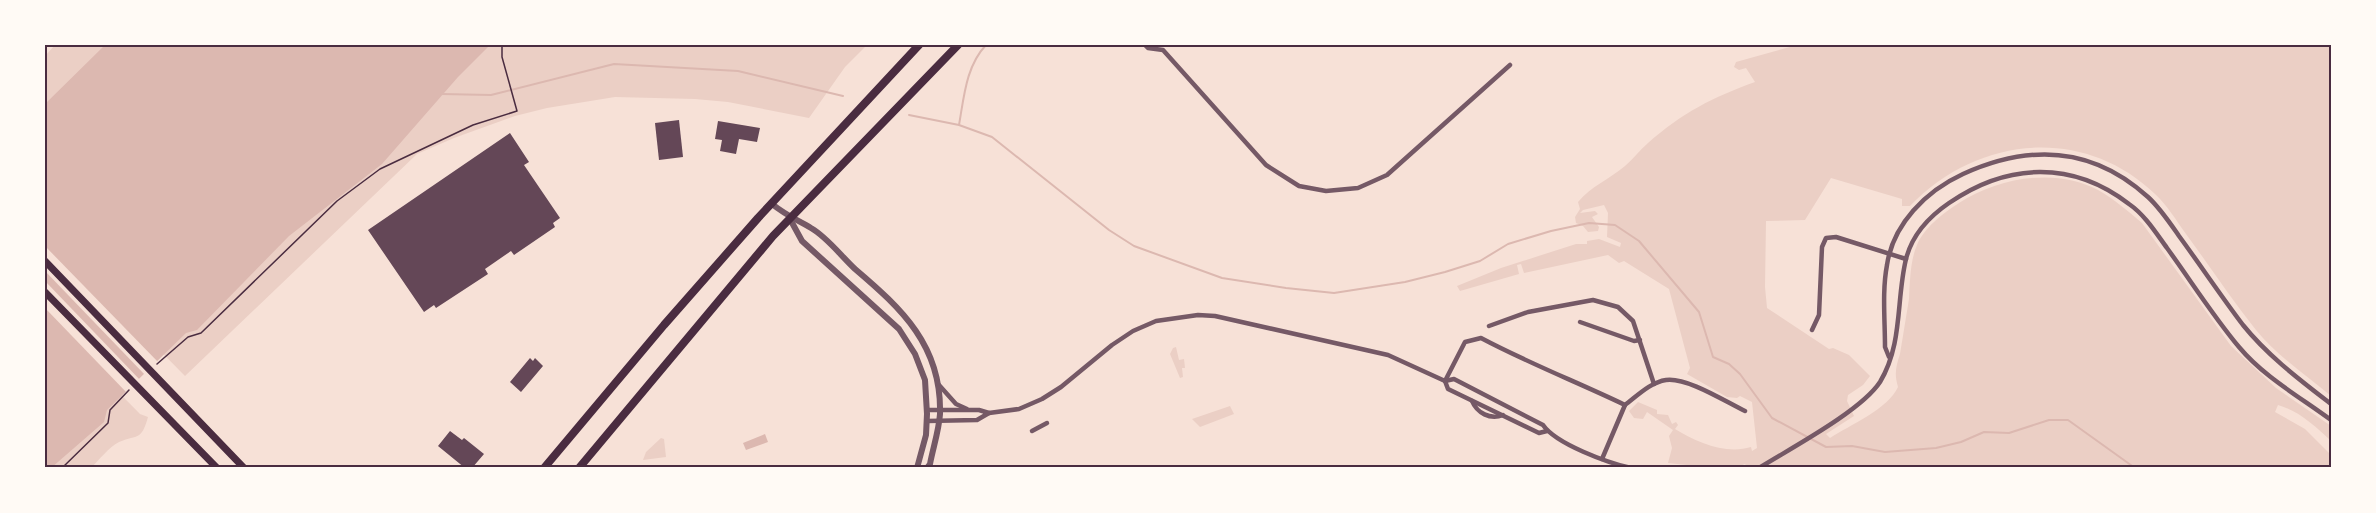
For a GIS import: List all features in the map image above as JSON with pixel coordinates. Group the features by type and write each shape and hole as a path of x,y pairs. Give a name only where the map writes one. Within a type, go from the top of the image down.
{"highway":[{"path":"544,468 664,325 919,45"},
{"path":"579,468 789,218 958,45"}],"main road":[{"path":"45,261 244,468"},
{"path":"45,292 218,468"}],"street":[{"path":"1144,45 1148,48 1164,46 1266,165 1299,186 1326,191 1358,188 1387,175 1510,65"},
{"path":"1889,357 1885,347 1886,277 1897,233 1906,218 1925,199 1956,177 1983,165 2028,154 2062,154 2084,158 2125,179 2149,197 2254,337 2290,372 2331,404"},
{"path":"1759,468 1869,397 1880,382 1889,357 1895,348 1906,259 1915,237 1930,219 1960,196 1989,181 2012,174 2037,171 2065,174 2095,183 2124,200 2142,216 2229,334 2251,360 2331,420"},
{"path":"772,204 789,218 812,228 884,293 909,319 926,347 937,382 939,410 939,421 930,464 927,468"},
{"path":"789,218 802,241 898,329 915,354 925,380 927,410 926,435 917,468"},
{"path":"1812,330 1819,315 1823,244 1826,238 1836,237 1906,259"},
{"path":"1489,326 1528,312 1593,300 1618,307 1633,321 1654,384"},
{"path":"927,410 969,410 989,413 1019,409 1042,399 1061,387 1112,345 1134,331 1156,321 1198,315 1215,316 1388,355 1445,381 1454,379 1543,425 1547,431 1602,459 1631,468"},
{"path":"1580,322 1634,341 1640,340"},
{"path":"1547,431 1539,433 1448,389 1445,381 1465,342 1481,338 1518,358 1544,367 1625,405"},
{"path":"1602,459 1625,405 1654,384 1666,380 1687,384 1746,411"},
{"path":"937,382 956,404 969,410"},
{"path":"927,421 977,420 989,413"},
{"path":"1032,431 1047,423"}],"path":[{"path":"154,367 188,338 201,333 337,201 381,169 473,125 517,111 504,65 502,45"},
{"path":"62,468 108,423 110,410 133,387"}],"shaded area":[{"path":"55,45 867,45 845,67 809,118 728,102 615,97 547,108 515,116 417,154 185,376 45,234 45,56"},
{"path":"105,45 490,45 458,77 382,164 289,236 197,330 186,333 107,410 104,422 51,468 45,468 45,104"},
{"path":"1797,45 2331,45 2331,396 2282,356 2256,330 2155,194 2127,172 2096,157 2064,149 2031,148 1998,153 1966,165 1937,183 1910,206 1902,206 1902,199 1831,178 1805,220 1766,221 1765,287 1767,308 1829,349 1833,348 1849,355 1870,376 1863,385 1848,395 1847,401 1854,416 1826,434 1830,438 1868,416 1886,402 1898,387 1896,370 1909,299 1913,258 1920,239 1929,227 1959,203 1991,187 2027,178 2045,177 2081,183 2110,197 2142,223 2231,346 2276,388 2331,426 2331,441 2293,411 2278,405 2275,412 2305,429 2331,455 2331,468 1748,468 1745,464 1735,468 1715,468 1668,463 1672,448 1669,436 1673,430 1647,412 1643,419 1634,418 1629,411 1638,402 1657,410 1657,414 1668,415 1672,424 1676,422 1678,425 1675,429 1702,443 1732,449 1751,447 1752,451 1757,448 1752,402 1740,396 1727,397 1687,374 1690,368 1669,289 1624,261 1619,263 1608,255 1524,273 1521,264 1517,265 1519,274 1460,291 1457,286 1501,268 1576,244 1587,244 1587,241 1599,239 1620,247 1621,243 1607,237 1608,213 1604,205 1583,210 1580,213 1595,211 1598,214 1592,217 1599,227 1598,231 1588,232 1576,223 1575,217 1580,209 1578,202 1589,191 1619,171 1648,143 1686,114 1755,82 1746,68 1739,70 1734,67 1736,62"},
{"path":"45,318 140,414 148,417 138,436 115,444 91,468 45,468"},
{"path":"1176,347 1179,360 1184,359 1185,368 1182,368 1183,377 1180,378 1170,354"},
{"path":"1230,406 1234,414 1200,427 1192,419"},
{"path":"765,434 768,442 746,450 743,443"},
{"path":"661,438 664,439 666,457 643,460 646,452"}],"pier":[{"path":"45,246 159,363 146,376 45,271"},
{"path":"45,281 141,381 128,394 45,308"}],"building":[{"path":"679,120 683,157 659,160 655,123"},
{"path":"718,121 760,128 757,142 739,139 736,154 720,151 722,140 715,139"},
{"path":"510,133 529,162 524,165 560,218 553,223 555,227 514,255 511,251 485,269 488,274 436,308 434,305 424,312 368,230"},
{"path":"530,358 533,361 535,358 543,366 521,392 510,382"},
{"path":"450,431 462,440 464,438 484,454 472,468 465,468 438,446"}],"waterway":[{"path":"959,125 970,72 979,53 986,45"},
{"path":"441,94 491,95 614,64 738,71 843,96"},
{"path":"909,115 959,125 992,137 1109,230 1134,246 1222,278 1286,288 1334,293 1405,282 1480,261 1508,244 1551,231 1589,223 1615,225 1639,241 1699,312 1713,357 1729,364 1740,374 1772,418 1826,447 1852,446 1885,452 1936,448 1961,442 1984,432 2009,433 2049,420 2068,420 2135,468"}]}
